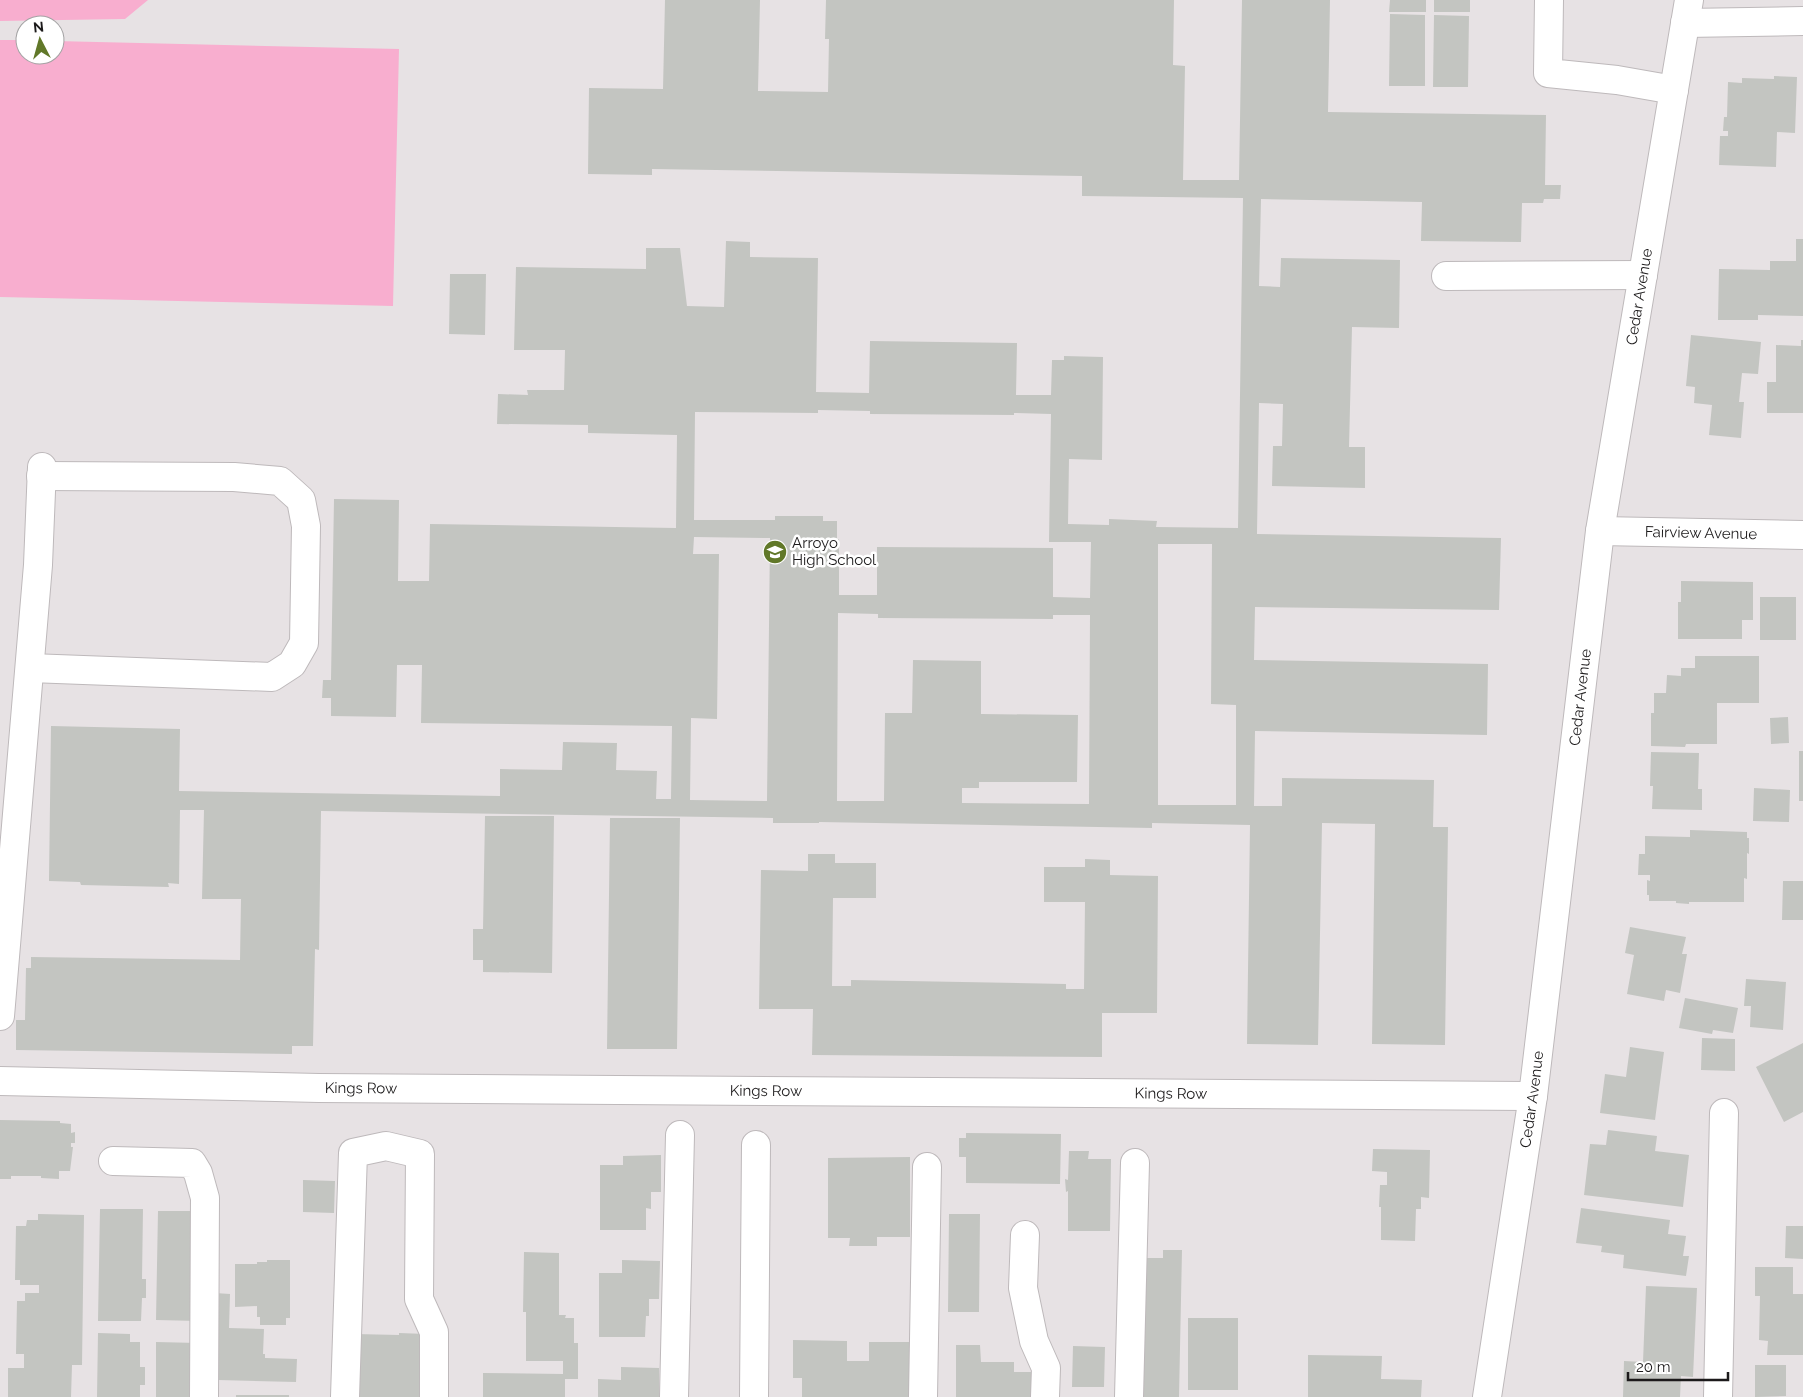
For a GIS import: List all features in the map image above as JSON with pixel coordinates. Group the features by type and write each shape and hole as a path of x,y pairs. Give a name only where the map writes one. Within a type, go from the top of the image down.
{"street":[{"path":"1549,0 1548,73 1617,80 1674,90"},
{"path":"1687,12 1803,21"},
{"name":"Cedar Avenue","path":"1487,1397 1533,1096 1600,531 1687,12"},
{"path":"1446,276 1643,275"},
{"path":"0,1016 38,566 41,472 234,477 280,481 300,500 306,526 304,643 292,664 272,677 30,668"},
{"name":"Fairview Avenue","path":"1600,531 1803,535"},
{"name":"Kings Row","path":"0,1081 328,1088 1533,1096"},
{"path":"1718,1397 1724,1114"},
{"path":"674,1397 680,1135"},
{"path":"754,1397 756,1145"},
{"path":"345,1397 354,1153 386,1146 420,1154 419,1299 434,1332 434,1397"},
{"path":"113,1161 192,1162 198,1173 205,1198 204,1397"},
{"path":"1129,1397 1135,1163"},
{"path":"923,1397 927,1167"},
{"path":"1025,1235 1023,1288 1034,1341 1046,1368 1045,1397"}],"shaded area":[{"path":"0,0 148,0 125,19 65,20 65,15 15,15 15,21 0,21"},
{"path":"0,40 15,40 15,65 65,65 65,41 399,49 393,306 0,297"}],"building":[{"path":"665,0 760,0 758,91 828,92 829,39 825,39 826,0 1174,0 1173,65 1185,66 1183,180 1239,180 1242,0 1330,0 1328,112 1546,115 1545,185 1561,185 1560,199 1544,199 1543,203 1522,203 1521,242 1421,241 1422,202 1261,199 1259,286 1280,287 1281,258 1400,260 1399,328 1352,327 1349,447 1365,447 1365,488 1272,486 1273,446 1282,446 1283,404 1259,403 1257,534 1501,538 1499,610 1255,607 1254,660 1488,664 1487,735 1255,731 1254,806 1282,806 1282,778 1434,780 1433,827 1448,827 1445,1045 1372,1044 1375,824 1322,823 1318,1045 1247,1044 1250,825 1152,823 1152,828 819,822 773,823 773,818 321,811 319,950 315,949 313,1046 292,1046 292,1054 16,1050 16,1020 25,1020 26,968 31,968 31,957 240,960 241,899 202,899 204,810 180,810 179,884 168,883 169,887 81,885 80,882 49,881 51,726 180,729 179,791 500,796 500,769 562,770 563,742 617,743 616,770 657,771 656,799 671,799 672,726 421,723 422,665 397,665 396,717 331,716 331,698 322,698 323,680 331,680 334,499 399,500 398,581 429,581 430,524 676,528 677,435 588,433 588,425 497,424 498,394 528,395 527,390 564,390 565,350 514,350 516,267 646,269 646,248 680,248 687,306 724,307 726,241 750,242 750,257 818,258 816,392 869,393 870,341 1017,343 1016,395 1051,395 1052,360 1064,360 1064,356 1103,357 1102,460 1069,459 1068,524 1109,525 1109,519 1157,521 1156,527 1238,528 1243,198 1082,196 1082,176 652,169 652,175 588,174 589,88 663,89","holes":["818,410 870,411 870,414 1051,414 1049,542 1091,542 1090,598 1053,597 1053,548 877,547 877,595 839,595 839,539 837,540 837,521 823,521 823,516 775,516 775,520 694,520 695,412 818,413","694,537 770,538 767,801 690,800 691,718 717,719 719,554 693,554","1158,544 1212,544 1211,704 1236,705 1236,805 1158,805","838,613 878,614 878,618 1053,619 1053,615 1090,615 1089,804 962,803 962,788 979,788 979,782 1077,782 1078,715 981,714 981,661 913,660 912,713 885,713 884,801 837,801"]},
{"path":"1390,0 1426,0 1426,12 1389,12"},
{"path":"1434,0 1470,0 1470,12 1434,12"},
{"path":"1390,14 1425,15 1425,86 1389,86"},
{"path":"1434,15 1469,16 1468,87 1433,87"},
{"path":"1774,76 1797,77 1795,133 1777,132 1776,167 1719,165 1720,136 1728,136 1728,131 1723,131 1724,117 1727,117 1728,82 1742,83 1742,78 1774,79"},
{"path":"1796,239 1803,239 1803,316 1758,315 1758,320 1718,320 1719,269 1770,270 1770,261 1796,261"},
{"path":"450,274 486,274 485,335 449,334"},
{"path":"1691,335 1761,342 1758,374 1742,373 1739,402 1744,402 1741,438 1709,435 1712,405 1694,403 1695,387 1686,386"},
{"path":"1801,340 1803,340 1803,413 1767,413 1767,382 1776,382 1776,345 1801,346"},
{"path":"1681,581 1753,582 1753,620 1742,620 1742,639 1678,639 1678,602 1681,602"},
{"path":"1760,597 1796,597 1796,640 1760,640"},
{"path":"1695,656 1759,656 1759,703 1717,703 1717,744 1686,744 1685,747 1651,746 1651,713 1654,713 1654,693 1666,693 1667,675 1681,676 1681,668 1695,668"},
{"path":"1788,717 1789,743 1771,744 1770,718"},
{"path":"1799,751 1803,751 1803,801 1799,801"},
{"path":"1651,752 1699,753 1698,789 1702,789 1702,810 1652,809 1653,786 1650,786"},
{"path":"1754,788 1790,790 1789,822 1753,821"},
{"path":"485,816 554,816 552,973 483,972 483,960 473,960 473,929 483,929"},
{"path":"610,818 680,818 677,1049 607,1049"},
{"path":"1690,830 1747,832 1749,854 1747,853 1747,879 1744,878 1744,902 1689,902 1689,904 1676,903 1676,901 1649,901 1647,880 1650,881 1650,875 1638,875 1639,854 1645,854 1645,836 1690,837"},
{"path":"808,854 835,854 835,863 876,863 876,898 833,898 832,986 851,986 851,980 1066,984 1066,989 1084,989 1085,902 1044,902 1044,867 1085,867 1085,859 1110,860 1110,875 1158,876 1157,1013 1102,1013 1102,1057 812,1055 813,1009 759,1009 761,870 808,871"},
{"path":"1783,881 1803,881 1803,920 1782,920"},
{"path":"1630,927 1686,937 1682,954 1687,954 1680,993 1666,990 1664,1001 1627,994 1634,955 1625,953"},
{"path":"1746,979 1786,982 1783,1030 1750,1027 1751,1006 1744,1006"},
{"path":"1685,998 1738,1008 1733,1033 1713,1030 1712,1034 1679,1028"},
{"path":"1702,1038 1735,1039 1735,1071 1701,1070"},
{"path":"1803,1043 1803,1112 1784,1122 1756,1067"},
{"path":"1630,1047 1664,1052 1655,1120 1600,1113 1605,1074 1626,1077"},
{"path":"0,1120 60,1121 60,1123 71,1124 71,1133 75,1132 75,1143 71,1143 71,1147 73,1147 70,1171 59,1171 59,1179 41,1178 41,1176 11,1176 11,1179 0,1179"},
{"path":"1608,1130 1657,1136 1655,1151 1689,1155 1683,1207 1584,1195 1590,1144 1606,1145"},
{"path":"966,1133 1061,1134 1060,1184 966,1183 966,1157 959,1157 959,1138 966,1138"},
{"path":"1373,1149 1430,1150 1429,1198 1421,1197 1421,1209 1416,1209 1415,1241 1381,1240 1380,1185 1387,1185 1387,1172 1372,1171"},
{"path":"1069,1151 1089,1151 1088,1159 1111,1159 1110,1231 1068,1231 1068,1191 1066,1192 1065,1179 1068,1180"},
{"path":"661,1155 661,1192 651,1192 651,1209 646,1208 646,1230 600,1230 600,1165 623,1165 623,1156"},
{"path":"910,1157 910,1237 877,1237 877,1246 849,1246 850,1238 828,1238 828,1158"},
{"path":"303,1180 335,1181 334,1213 303,1212"},
{"path":"1581,1208 1670,1220 1668,1234 1686,1236 1683,1256 1689,1256 1686,1276 1623,1268 1624,1255 1601,1252 1602,1246 1576,1243"},
{"path":"100,1209 143,1209 142,1279 146,1279 146,1298 142,1298 141,1321 98,1321"},
{"path":"158,1211 200,1211 199,1321 156,1320"},
{"path":"38,1214 84,1215 82,1365 72,1365 71,1397 8,1397 8,1368 24,1368 24,1354 16,1354 17,1301 25,1301 25,1293 39,1293 39,1285 20,1285 20,1280 15,1280 16,1226 26,1226 27,1220 38,1220"},
{"path":"949,1214 980,1214 979,1312 948,1312"},
{"path":"1786,1226 1803,1226 1803,1259 1785,1258"},
{"path":"1163,1250 1182,1250 1179,1397 1136,1397 1138,1258 1163,1258"},
{"path":"524,1252 559,1253 559,1315 566,1315 565,1318 574,1318 574,1343 578,1343 578,1379 565,1379 565,1397 483,1397 483,1373 563,1374 563,1361 526,1361 526,1312 523,1312"},
{"path":"267,1260 290,1260 290,1318 286,1318 286,1325 260,1325 260,1317 257,1317 257,1306 235,1307 235,1264 257,1264 257,1262 267,1262"},
{"path":"622,1260 660,1261 659,1299 649,1299 649,1316 646,1316 645,1337 599,1337 599,1273 622,1273"},
{"path":"1755,1267 1793,1267 1793,1294 1803,1294 1803,1355 1767,1355 1768,1341 1759,1340 1760,1296 1755,1296"},
{"path":"1646,1286 1697,1288 1693,1377 1681,1376 1680,1397 1623,1397 1624,1361 1643,1362"},
{"path":"215,1293 230,1294 229,1328 264,1329 263,1354 265,1354 265,1358 297,1359 296,1382 218,1380 219,1329 214,1329"},
{"path":"1188,1318 1238,1318 1238,1390 1188,1390"},
{"path":"98,1333 130,1334 130,1342 140,1342 140,1367 145,1367 145,1385 140,1385 140,1397 97,1397"},
{"path":"399,1333 426,1334 425,1397 353,1397 355,1334 399,1335"},
{"path":"793,1340 847,1341 847,1361 869,1361 869,1342 917,1342 916,1397 802,1397 802,1378 793,1378"},
{"path":"156,1342 198,1343 198,1397 156,1397"},
{"path":"956,1345 980,1345 981,1362 1014,1362 1014,1372 1032,1372 1033,1397 956,1397"},
{"path":"1073,1346 1105,1347 1104,1387 1072,1387"},
{"path":"1308,1355 1382,1356 1381,1379 1422,1380 1421,1397 1308,1397"},
{"path":"1755,1365 1786,1365 1786,1396 1755,1397"},
{"path":"621,1367 659,1368 659,1397 598,1397 598,1379 621,1380"},
{"path":"236,1395 289,1395 289,1397 236,1397"}],"place":[{"name":"Arroyo High School","path":"775,552"}]}
